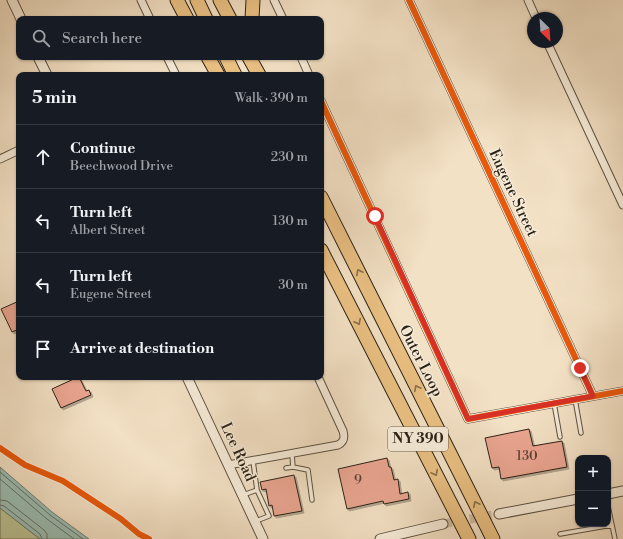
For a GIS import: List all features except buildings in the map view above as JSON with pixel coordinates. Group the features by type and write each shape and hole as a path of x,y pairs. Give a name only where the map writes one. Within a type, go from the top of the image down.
{"highway":[{"path":"177,0 185,16"},
{"path":"197,0 205,16"},
{"path":"220,0 228,16"},
{"path":"252,16 253,0"},
{"path":"210,60 216,72"},
{"path":"227,60 233,72"},
{"path":"251,60 257,72"},
{"path":"260,60 264,72"},
{"name":"Outer Loop","path":"324,203 493,539"},
{"name":"NY 390","path":"324,256 469,539"}],"street":[{"path":"12,0 19,16"},
{"path":"141,0 149,16"},
{"path":"274,0 282,16"},
{"name":"Eugene Street","path":"409,0 593,396"},
{"path":"528,0 533,12"},
{"path":"550,48 623,205"},
{"path":"40,60 46,72"},
{"path":"168,60 174,72"},
{"path":"302,60 308,72"},
{"path":"324,107 468,419 623,391"},
{"path":"0,159 16,151"},
{"name":"Lee Road","path":"188,380 263,539"},
{"path":"228,465 292,454 342,443 344,440 343,431 319,380"},
{"path":"611,493 623,491"},
{"path":"499,514 575,500"},
{"path":"380,539 405,536 443,524"}],"lane":[{"path":"575,400 581,432"},
{"path":"554,403 560,437"},
{"path":"292,454 293,467"},
{"path":"253,461 257,490 269,516 255,521"},
{"path":"286,468 293,467 308,470 312,500"},
{"path":"242,496 257,490"},
{"path":"611,520 615,539"},
{"path":"560,534 612,525"}],"green space":[{"path":"0,508 40,539 0,539"}],"water":[{"path":"0,467 52,512 89,539 40,539 0,508"}],"tunnel":[{"path":"443,524 499,514"}],"cycle path":[{"path":"409,0 593,396"},
{"path":"324,107 468,419 623,391"},
{"path":"0,448 25,465 63,481 121,519 139,534 149,539"}],"route":[{"path":"375,216 468,419 593,396 580,368"}]}
